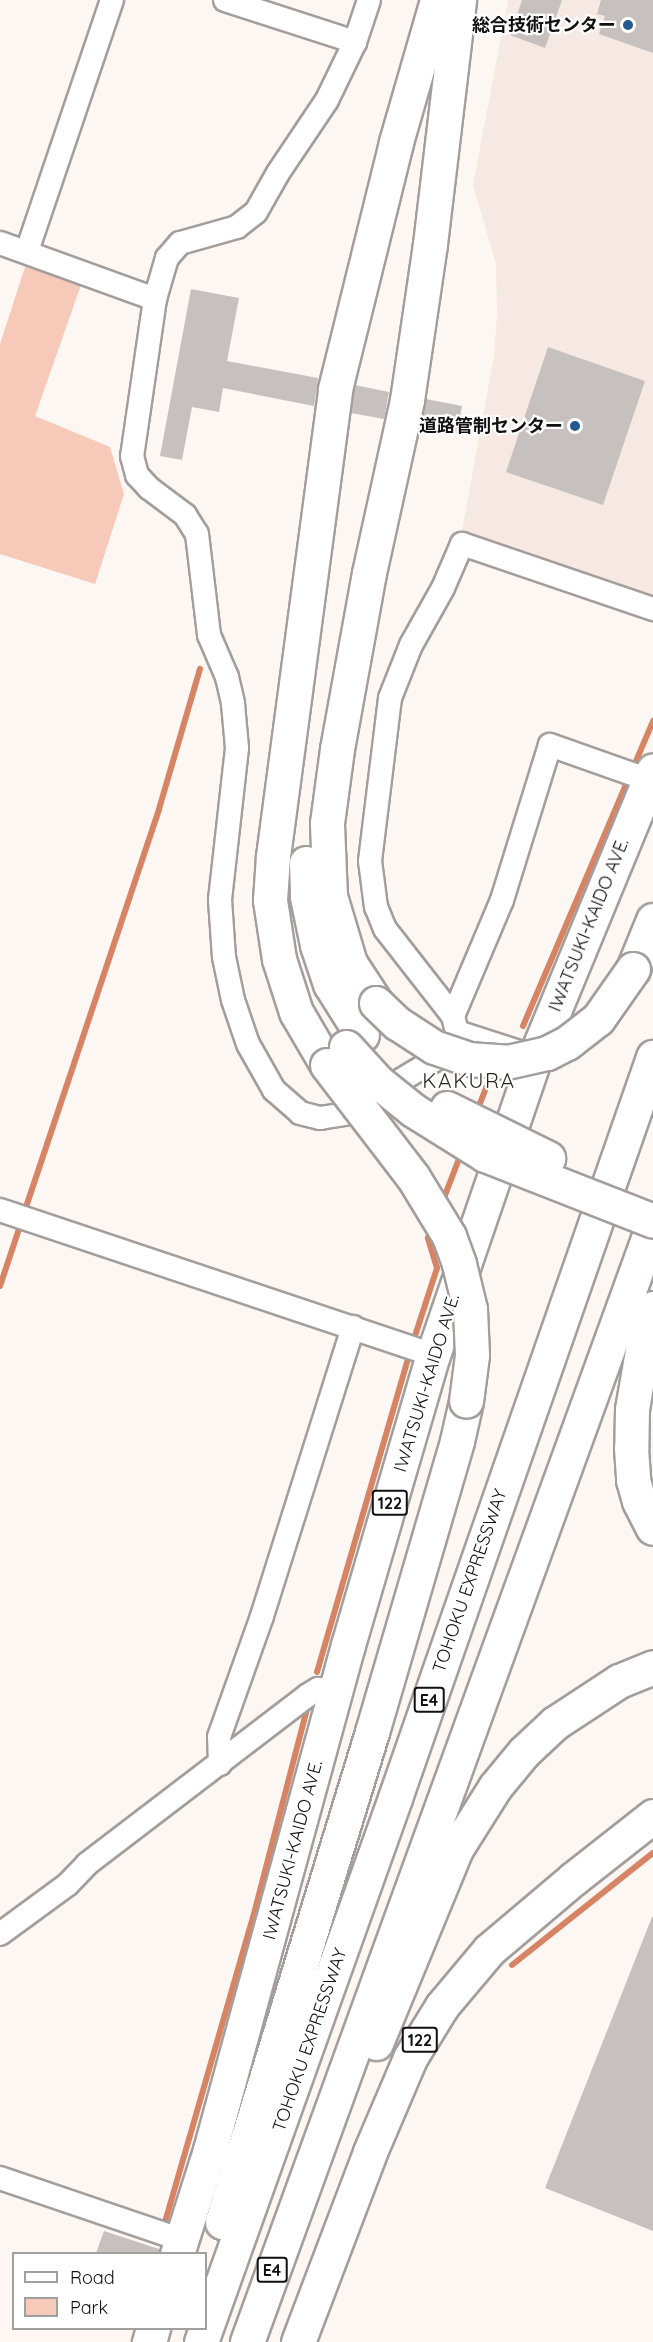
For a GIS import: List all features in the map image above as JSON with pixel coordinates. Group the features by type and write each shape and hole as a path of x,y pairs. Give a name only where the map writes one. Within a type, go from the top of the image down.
{"highway":[{"path":"396,142 416,0"},
{"path":"437,0 396,142 335,388 279,808 270,900 279,959 296,1012 345,1049 377,1081 413,1110 485,1155 653,1223"},
{"path":"459,0 430,244 407,400 369,573 336,749 327,823 330,896 350,963 376,1003 397,1023 434,1047 468,1059 507,1062 547,1053 567,1043 598,1019 633,969 653,920"},
{"path":"441,144 480,0"},
{"path":"207,2269 372,1732 457,1442 466,1401 472,1355 470,1309 459,1264 449,1236 413,1177 345,1049 330,984 317,945 307,897 305,820 316,750 337,669 369,573"},
{"name":"IWATSUKI-KAIDO AVE.","path":"170,2240 210,2150 336,1692 418,1350 651,775"},
{"path":"345,1049 392,1067 422,1092 459,1116 533,1152 653,1197"},
{"name":"TOHOKU EXPRESSWAY","path":"207,2325 395,1798 653,1057"},
{"name":"E4","path":"247,2342 297,2198 653,1223"},
{"path":"653,1308 646,1328 632,1409 631,1448 633,1480 639,1501 653,1528"},
{"path":"297,2198 383,2028 427,1914 456,1849 495,1787 524,1752 555,1723 619,1681 653,1667"},
{"name":"122","path":"298,2342 370,2152 410,2058 442,2006 489,1950 573,1879 653,1816"}],"street":[{"path":"27,251 112,0"},
{"path":"225,0 355,42"},
{"path":"369,0 355,42 327,100 278,173 256,212 237,227 180,243 167,258 155,299 132,456 137,476 185,515 198,534 209,635 227,677 233,704 237,748 220,900 224,957 233,1000 248,1044 274,1090 300,1113 320,1118 344,1114 433,1061 454,1042 455,1024 502,900 550,745 651,775"},
{"path":"0,243 155,299"},
{"path":"535,1057 455,1024 385,929 376,907 369,861 390,698 411,645 443,588 462,544 653,609"},
{"path":"16,1215 418,1350"},
{"path":"220,1764 219,1737 262,1616 353,1327"},
{"path":"0,1934 68,1884 87,1864 308,1695 318,1689 336,1692"},
{"path":"0,2178 170,2240"}],"shaded area":[{"path":"508,0 653,0 653,600 461,536 494,356 497,314 496,264 473,185"}],"green space":[{"path":"26,264 82,282 35,416 110,447 124,494 95,584 0,554 0,344"}],"building":[{"path":"522,0 562,0 545,48 510,35"},
{"name":"総合技術センター","path":"601,0 653,0 653,53 599,34 605,16 597,14"},
{"path":"191,289 239,298 227,361 318,378 314,406 223,388 219,412 192,407 182,460 160,456"},
{"name":"道路管制センター","path":"548,347 645,381 603,505 506,472"},
{"path":"355,385 389,392 384,419 351,413"},
{"path":"426,399 462,406 457,433 420,426"},
{"path":"653,1917 653,2231 545,2188"},
{"path":"104,2231 159,2249 159,2252 96,2252"}],"waterway":[{"path":"24,1213 159,809 200,669"},
{"path":"523,1026 653,721"},
{"path":"477,1111 493,1070"},
{"path":"442,1203 462,1151"},
{"path":"0,1286 21,1223"},
{"path":"413,1342 437,1268 428,1238 432,1229"},
{"path":"317,1672 410,1352"},
{"path":"163,2229 256,1906 307,1709"},
{"path":"512,1965 653,1853"}],"place":[{"name":"総合技術センター","path":"628,25"},
{"name":"道路管制センター","path":"575,426"}],"district":[{"name":"KAKURA","path":"469,1080"}]}
